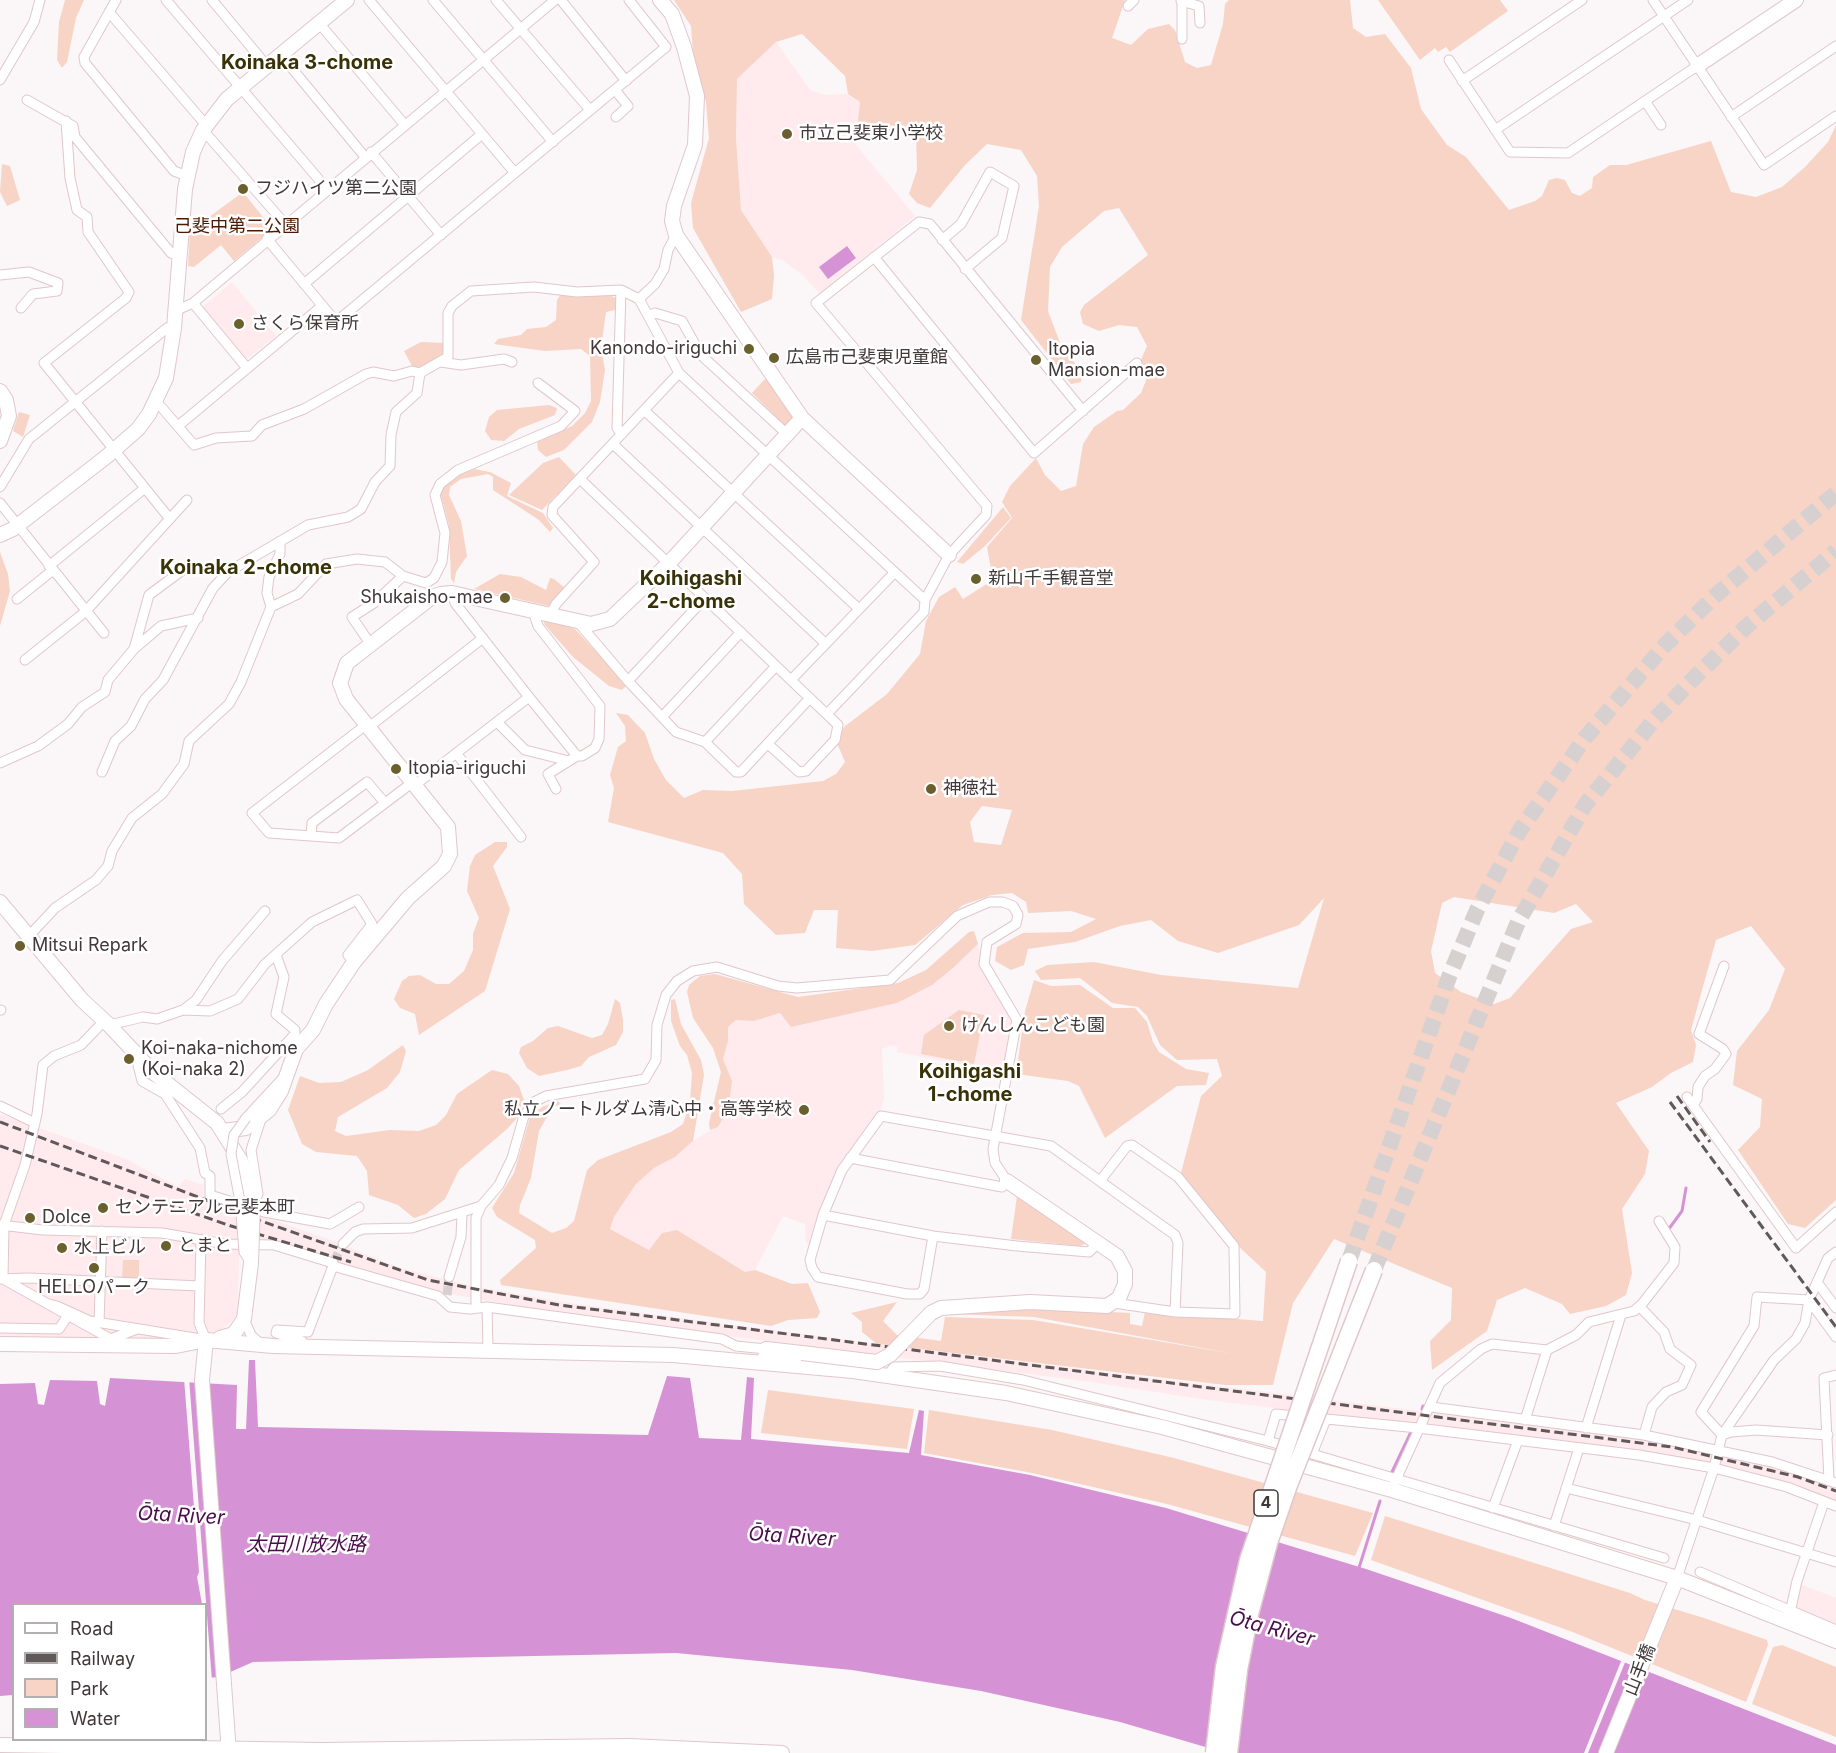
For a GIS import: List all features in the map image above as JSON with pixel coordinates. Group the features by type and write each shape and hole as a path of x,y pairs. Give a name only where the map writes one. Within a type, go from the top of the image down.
{"highway":[{"name":"4","path":"1214,1753 1224,1667 1248,1560 1349,1261"},
{"name":"4","path":"1229,1753 1239,1670 1250,1614 1269,1543 1289,1485 1374,1270"}],"street":[{"path":"0,80 34,22 40,0"},
{"path":"116,0 84,57 85,63 174,171 187,176"},
{"path":"166,0 327,189"},
{"path":"212,0 267,66"},
{"path":"0,535 19,525 138,429 156,401 166,378 174,328 187,176 193,152 205,127 214,113 241,88 347,0"},
{"path":"369,0 515,173"},
{"path":"433,0 553,142"},
{"path":"496,0 590,110"},
{"path":"175,311 193,303 368,154 555,0"},
{"path":"561,0 626,81"},
{"path":"267,239 336,322 666,47 629,0"},
{"path":"660,0 672,14 697,96 695,145 674,206 672,221 676,235 802,418 949,555"},
{"path":"1182,39 1181,0 1200,3 1200,23"},
{"path":"1462,81 1582,0"},
{"path":"1653,0 1764,165 1836,116"},
{"path":"1495,130 1688,0"},
{"path":"1449,60 1510,152 1568,153 1796,0"},
{"path":"109,12 285,224"},
{"path":"319,23 404,124"},
{"path":"1731,117 1836,46"},
{"path":"281,55 368,154 409,196 441,235"},
{"path":"615,90 628,106 616,117"},
{"path":"27,100 73,126 75,137 171,253 179,256"},
{"path":"1645,101 1661,125"},
{"path":"66,121 70,178 77,210 87,217 88,232 129,292 126,297 44,363 170,519"},
{"path":"304,284 482,134"},
{"path":"942,240 961,224 990,172 1014,186 1002,238 965,269"},
{"path":"827,714 924,612 924,600 949,555 986,515 987,506 816,303 920,222 930,224 1083,411"},
{"path":"639,299 655,284 664,269 668,250 676,235"},
{"path":"874,257 1034,453 1137,363"},
{"path":"0,274 29,272 58,283 59,287 55,292 33,294 21,308"},
{"path":"156,401 194,445 216,438 246,438 252,436 262,425 304,409 366,374 373,372 394,376 411,371 420,374 441,362 448,357 448,313 452,306 471,291 534,287 577,292 621,290 639,299 679,373 893,574 924,600"},
{"path":"621,290 616,428 622,434"},
{"path":"193,303 247,368"},
{"path":"178,426 322,306"},
{"path":"648,316 655,313 682,321 701,355 788,434"},
{"path":"0,488 29,439 167,328 174,328"},
{"path":"441,362 461,365 504,359 512,362"},
{"path":"550,615 556,604 594,562 552,515 553,507 679,373"},
{"path":"102,772 115,741 131,726 145,699 163,680 213,588 228,572 308,525 348,517 361,509 375,482 390,466 396,412 417,393 420,374"},
{"path":"271,607 298,594 326,564 357,559 385,562 403,576 426,583 434,578 442,562 445,533 435,495 448,476 568,421 575,411 538,383"},
{"path":"0,391 6,400 9,416 0,441"},
{"path":"645,411 859,609"},
{"path":"223,1131 246,1128 261,1119 275,1102 296,1049 314,1030 337,986 354,962 408,898 444,866 450,854 448,827 346,699 340,683 347,663 432,597 452,593 591,624 610,619 669,563 802,418"},
{"path":"613,444 826,644"},
{"path":"580,478 838,725 835,740 806,771 799,772 768,744"},
{"path":"17,599 145,489"},
{"path":"25,660 85,612 187,500"},
{"path":"0,503 104,633"},
{"path":"30,935 56,908 96,880 108,866 112,850 132,818 162,794 184,764 189,741 229,704 241,682 271,607 267,593 269,577 280,554 280,541"},
{"path":"134,649 149,595 188,566"},
{"path":"791,680 893,574"},
{"path":"372,645 352,617 374,603 403,576"},
{"path":"452,593 455,603 529,697 573,758"},
{"path":"628,681 705,598"},
{"path":"533,611 538,626 600,706 599,739 595,748 582,756 573,758 548,774 556,789"},
{"path":"0,763 38,746 68,724 82,707 105,692 108,680 134,649 161,626 198,618"},
{"path":"577,621 628,681 676,732 705,742 736,772 741,772 810,698"},
{"path":"662,717 741,633"},
{"path":"483,638 252,813 269,833 339,838 529,697"},
{"path":"705,742 776,666"},
{"path":"497,722 525,750 573,758"},
{"path":"456,753 521,837"},
{"path":"310,836 312,823 367,782 385,803"},
{"path":"183,1010 210,1011 238,999 265,964 312,922 357,900 372,924 348,955 354,962"},
{"path":"476,1306 476,1218 481,1206 499,1185 512,1158 524,1116 534,1102 571,1090 637,1083 645,1079 656,1060 657,1025 666,995 677,981 693,971 717,967 796,988 890,980 957,916 980,905 998,901 1013,906 1018,915 1013,928 991,938 984,947 984,964 1017,1020 994,1156 1007,1181 1117,1256 1125,1271 1125,1284 1114,1303"},
{"path":"0,902 30,935 44,957 82,1000 107,1022 141,1061 201,1108 223,1131 241,1161 253,1204 244,1320 234,1334 205,1346"},
{"path":"1,1279 2,1225 25,1165 35,1123 43,1065 54,1056 81,1045 107,1022 143,1017 157,1019 183,1010 196,1000 222,961 265,911"},
{"path":"221,1109 242,1092 295,1034 295,1030 276,1014 284,977 276,955"},
{"path":"1693,1105 1697,1099 1698,1087 1705,1076 1715,1069 1726,1054 1723,1048 1698,1034 1724,966"},
{"path":"141,1061 138,1065 142,1081 165,1094 200,1148 205,1173 210,1176 210,1195 264,1212 330,1224 359,1207"},
{"path":"250,1263 244,1252 240,1201 231,1154 234,1135 288,1072"},
{"path":"1687,1097 1796,1248 1836,1212"},
{"path":"0,1106 35,1123"},
{"path":"933,1236 924,1289 920,1294 907,1294 818,1277 812,1268 810,1260 823,1215 850,1158 881,1116 1051,1146 1174,1235 1178,1243 1175,1312"},
{"path":"253,1204 258,1194 251,1150 261,1119"},
{"path":"0,1344 263,1345 673,1355 766,1356 802,1353 878,1362 890,1355 931,1313 941,1308 1030,1302 1107,1306 1114,1303 1175,1312 1235,1314 1234,1246 1178,1178 1132,1145 1127,1146 1100,1181"},
{"path":"850,1158 1002,1186 1007,1181"},
{"path":"343,1244 355,1232 363,1229 412,1228 446,1216 462,1214 481,1206"},
{"path":"449,1277 461,1237 462,1214"},
{"path":"823,1215 933,1236 1089,1252 1099,1242"},
{"path":"1394,1484 1418,1428 1431,1407 1445,1376 1481,1349 1492,1344 1547,1350 1576,1335 1589,1322 1621,1315 1640,1307 1674,1263 1675,1247 1659,1221"},
{"path":"2,1225 43,1230 162,1233 201,1241 274,1245 446,1298 450,1307 470,1309 476,1306 487,1307 722,1339 766,1356 1006,1393 1162,1426 1493,1508 1664,1558"},
{"path":"99,1323 102,1231"},
{"path":"201,1241 199,1323 205,1346 202,1380 228,1748"},
{"path":"1676,1582 1714,1468 1722,1435 1774,1360 1796,1339 1805,1323 1809,1300 1828,1258 1836,1252"},
{"path":"302,1346 302,1341 276,1333 277,1330 308,1332 333,1263"},
{"path":"1,1279 199,1286"},
{"path":"1,1279 49,1304 99,1323 183,1334 205,1346"},
{"path":"1817,1282 1836,1308"},
{"path":"1722,1435 1701,1412 1754,1326 1757,1298 1809,1300"},
{"path":"1809,1300 1836,1337"},
{"path":"49,1304 108,1340 127,1345"},
{"path":"487,1307 488,1349"},
{"path":"1640,1307 1664,1332 1670,1349 1691,1365 1682,1385 1666,1392 1652,1407 1644,1435"},
{"path":"1586,1428 1621,1315"},
{"path":"0,1328 59,1329 67,1317"},
{"path":"244,1320 250,1335 263,1345"},
{"path":"92,1345 140,1329"},
{"path":"1525,1420 1547,1350"},
{"path":"887,1376 894,1367 940,1366 1023,1380 1268,1441 1312,1454 1676,1582 1836,1630"},
{"path":"1431,1407 1644,1435 1772,1462 1832,1481 1824,1378 1836,1375"},
{"path":"1268,1441 1276,1414 1418,1428 1714,1468 1787,1487 1836,1506"},
{"path":"1312,1454 1326,1419"},
{"path":"1722,1435 1756,1430 1828,1435"},
{"path":"1493,1508 1518,1440"},
{"path":"1554,1526 1579,1448"},
{"path":"1566,1488 1697,1520 1807,1552 1836,1563"},
{"path":"1789,1617 1824,1502"},
{"path":"1700,1572 1836,1641"},
{"name":"山手橋","path":"1606,1753 1676,1582"},
{"path":"0,1745 228,1748 629,1746 782,1753"}],"shaded area":[{"path":"776,42 810,90 825,95 848,94 860,102 855,144 915,216 820,294 802,274 782,260 772,257 741,210 736,138 737,79"},
{"name":"さくら保育所","path":"232,282 276,336 244,361 202,308"},
{"name":"私立ノートルダム清心中・高等学校","path":"978,944 983,968 1014,1019 1002,1081 997,1071 897,1052 898,1047 890,1046 882,1049 884,1098 880,1112 839,1169 813,1245 806,1243 805,1224 783,1216 755,1270 745,1272 677,1230 662,1233 649,1250 610,1229 614,1217 636,1184 654,1168 675,1157 693,1141 718,1126 729,1107 732,1081 723,1059 728,1041 728,1027 736,1020 754,1021 780,1013 835,1016 897,1003 953,968"},
{"path":"0,1114 126,1159 178,1187 185,1179 203,1185 203,1196 328,1239 400,1268 471,1286 569,1303 877,1344 1623,1436 1770,1464 1836,1484 1836,1502 1624,1450 1208,1400 1084,1381 577,1317 450,1294 350,1268 337,1263 337,1260 240,1235 237,1317 195,1351 0,1351"},
{"path":"1800,1584 1836,1598 1836,1625 1796,1610"}],"green space":[{"path":"65,0 84,0 76,18 67,62 62,68 57,60 59,22"},
{"path":"674,0 1125,0 1112,38 1131,45 1148,29 1169,24 1175,30 1185,62 1197,68 1211,65 1223,24 1225,4 1229,0 1350,0 1353,28 1366,37 1385,34 1411,68 1421,109 1447,145 1466,157 1509,210 1535,201 1542,196 1549,180 1557,178 1565,180 1572,193 1580,196 1592,188 1593,177 1610,165 1626,165 1711,141 1731,192 1756,197 1782,187 1805,167 1828,142 1836,125 1836,1200 1805,1228 1788,1224 1738,1150 1760,1127 1762,1099 1733,1085 1737,1051 1769,1010 1785,969 1751,926 1716,940 1691,1030 1696,1045 1693,1062 1671,1073 1652,1087 1616,1103 1649,1151 1645,1174 1622,1209 1632,1273 1626,1295 1606,1306 1570,1314 1562,1304 1525,1288 1497,1300 1487,1331 1432,1370 1430,1341 1451,1320 1452,1288 1334,1239 1293,1303 1273,1385 1225,1385 877,1344 862,1332 862,1322 851,1313 897,1302 883,1321 897,1335 941,1341 945,1317 1033,1320 1235,1354 1034,1317 949,1314 1032,1308 1130,1313 1130,1324 1142,1326 1145,1312 1263,1321 1266,1272 1237,1245 1181,1173 1201,1096 1222,1076 1217,1059 1177,1060 1160,1045 1147,1016 1138,1007 1112,1003 1080,978 1041,980 1035,971 1047,965 1094,962 1161,975 1298,988 1324,898 1299,925 1218,953 1178,941 1151,920 1120,926 1075,942 1028,949 1024,965 1011,970 995,961 997,947 1023,933 1071,932 1096,919 1071,911 1028,913 1026,902 1012,893 992,895 963,905 915,945 872,951 836,948 838,910 814,910 805,933 776,935 744,904 742,874 723,853 608,822 614,788 610,775 618,747 626,741 625,726 616,713 628,715 645,733 654,759 666,780 684,798 703,790 732,791 823,781 836,774 845,762 837,743 844,727 887,694 920,654 926,621 939,597 955,587 963,599 993,580 987,547 1012,518 1002,502 1010,486 1036,458 1045,475 1061,491 1076,486 1083,444 1094,427 1117,411 1123,410 1141,393 1147,378 1138,367 1147,346 1137,327 1119,325 1099,331 1083,324 1080,312 1084,305 1148,255 1119,208 1104,211 1062,247 1050,267 1048,311 1060,343 1082,373 1081,382 1071,384 1021,320 1039,206 1037,176 1021,150 987,144 965,165 930,208 917,203 909,194 917,170 916,131 903,130 886,138 857,129 860,102 848,94 845,76 802,34 776,42 737,79 736,138 741,210 772,257 774,275 772,299 741,312 693,228 691,203 709,138 706,102 693,52 691,26","holes":["982,806 1012,810 1001,845 974,842 970,822","1454,897 1554,913 1576,904 1593,922 1571,929 1510,998 1494,1004 1461,992 1435,973 1431,951 1442,903"]},
{"path":"1378,0 1500,0 1508,11 1450,52 1446,47 1438,52 1435,48 1420,60"},
{"path":"2,164 10,166 20,200 7,206 0,192"},
{"name":"己斐中第二公園","path":"243,192 270,226 270,231 234,261 221,245 194,267 188,266 190,231"},
{"path":"561,294 609,295 616,298 615,310 606,312 601,348 605,370 600,402 592,422 564,450 546,457 538,450 537,442 572,426 585,413 591,401 590,356 581,349 545,351 494,344 498,339 521,335 527,329 546,327 556,320 557,300"},
{"path":"421,342 446,343 445,356 427,367 413,368 404,351"},
{"path":"765,379 774,386 792,414 793,419 788,425 785,426 752,393"},
{"path":"549,405 557,408 555,415 519,429 504,441 491,440 485,431 489,417 497,410"},
{"path":"19,412 30,415 23,437 13,431"},
{"path":"559,457 576,475 542,510 509,495 543,463"},
{"path":"474,469 490,472 511,483 507,496 543,513 553,528 550,532 539,520 493,490 493,477 488,474 461,479 450,487 449,495 461,521 467,556 456,572 454,583 451,579 449,525 440,492 447,480"},
{"path":"1003,507 1011,518 985,546 963,564 957,562"},
{"path":"0,552 8,574 10,591 0,626"},
{"path":"500,574 521,577 546,590 550,578 565,588 549,606 474,589"},
{"path":"545,620 575,629 627,685 622,690 609,686 573,657 544,624"},
{"path":"495,842 507,842 507,847 493,866 510,909 485,991 419,1035 415,1014 400,1008 394,999 402,981 409,976 420,975 436,984 449,984 464,971 473,950 473,934 479,918 467,891 470,866 475,855"},
{"path":"974,931 978,944 953,968 932,985 897,1003 791,1027 780,1013 754,1021 736,1020 728,1027 728,1041 723,1059 732,1081 729,1107 718,1127 710,1130 709,1123 721,1072 713,1048 693,1018 687,992 689,985 700,976 715,974 798,997 898,983 926,970 969,932"},
{"path":"1034,980 1051,986 1080,985 1113,1008 1135,1008 1147,1022 1153,1042 1159,1052 1186,1069 1209,1073 1206,1085 1177,1086 1105,1138 1079,1086 1068,1081 1016,1074 1025,1011"},
{"path":"615,999 620,1003 623,1020 623,1032 616,1045 589,1057 581,1066 567,1070 539,1076 527,1068 519,1053 521,1047 533,1041 548,1028 558,1026 592,1038 602,1035 608,1024"},
{"path":"675,999 681,1024 701,1060 704,1075 693,1141 675,1157 654,1168 636,1184 614,1217 610,1229 649,1250 662,1233 677,1230 745,1272 755,1270 792,1284 808,1283 820,1312 817,1318 788,1320 771,1326 501,1285 500,1280 536,1248 535,1240 497,1217 492,1208 514,1173 530,1117 542,1107 558,1101 561,1104 552,1108 539,1131 531,1178 519,1213 552,1233 566,1228 574,1221 587,1170 598,1160 671,1132 683,1124 690,1103 692,1073 687,1055 680,1046 671,1021 671,1000"},
{"path":"959,1010 984,1015 974,1064 921,1054 924,1035"},
{"path":"403,1045 406,1051 400,1072 387,1088 338,1117 335,1131 346,1136 390,1130 419,1131 436,1125 446,1115 457,1094 492,1070 508,1074 519,1086 524,1100 516,1119 507,1129 459,1170 445,1199 426,1214 414,1218 398,1205 369,1195 367,1171 357,1156 316,1152 302,1144 288,1110 300,1076 319,1083 341,1082 368,1070"},
{"path":"1017,1196 1085,1240 1085,1244 1080,1246 1011,1239"},
{"path":"123,1260 139,1260 139,1279 122,1279"},
{"path":"768,1390 914,1409 907,1449 761,1433"},
{"path":"929,1410 1052,1430 1174,1458 1373,1513 1355,1556 1167,1504 1032,1473 924,1453"},
{"path":"1385,1516 1630,1593 1767,1640 1768,1645 1746,1702 1570,1631 1371,1560"},
{"path":"1782,1645 1836,1667 1836,1737 1752,1704 1773,1647"}],"water":[{"path":"847,246 856,258 828,279 819,267"},
{"name":"太田川放水路","path":"249,1360 255,1360 258,1427 648,1435 667,1376 690,1378 699,1438 741,1440 747,1377 754,1378 751,1439 909,1453 919,1410 924,1411 921,1455 1030,1475 1166,1508 1366,1569 1511,1618 1836,1745 1836,1753 1226,1753 1120,1722 981,1691 852,1670 676,1653 253,1662 219,1677 207,1678 207,1603 12,1603 12,1695 0,1696 0,1384 35,1383 38,1404 44,1405 50,1380 97,1381 100,1404 105,1406 110,1378 237,1385 236,1429 246,1429"}],"pier":[{"path":"184,1378 189,1378 206,1603 202,1603 197,1577 199,1572"},
{"path":"207,1615 212,1681 207,1681"},
{"path":"1622,1659 1626,1660 1588,1753 1584,1753"}],"waterway":[{"path":"1668,1230 1682,1211 1686,1188"},
{"path":"1391,1474 1411,1432"},
{"path":"1358,1571 1380,1501"}],"tunnel":[{"path":"1349,1261 1449,977 1477,910 1520,830 1585,738 1665,645 1716,595 1836,493"},
{"path":"1374,1270 1518,922 1585,805 1654,720 1696,676 1748,625 1836,551"},
{"path":"334,1261 343,1244"},
{"path":"447,1295 449,1277"}],"railway":[{"path":"1677,1096 1710,1142"},
{"path":"1670,1102 1836,1327"},
{"path":"0,1122 264,1222 428,1280 559,1305 1672,1447 1798,1477 1836,1491"},
{"path":"0,1146 231,1226 351,1262"}],"place":[{"name":"市立己斐東小学校","path":"787,134"},
{"name":"フジハイツ第二公園","path":"243,189"},
{"name":"さくら保育所","path":"239,324"},
{"name":"Kanondo-iriguchi","path":"749,349"},
{"name":"広島市己斐東児童館","path":"774,358"},
{"name":"Itopia Mansion-mae","path":"1036,360"},
{"name":"新山千手観音堂","path":"976,579"},
{"name":"Shukaisho-mae","path":"505,598"},
{"name":"Itopia-iriguchi","path":"396,769"},
{"name":"神徳社","path":"931,789"},
{"name":"Mitsui Repark","path":"20,946"},
{"name":"けんしんこども園","path":"949,1026"},
{"name":"Koi-naka-nichome (Koi-naka 2)","path":"129,1059"},
{"name":"私立ノートルダム清心中・高等学校","path":"804,1110"},
{"name":"センテニアル己斐本町","path":"103,1208"},
{"name":"Dolce","path":"30,1218"},
{"name":"とまと","path":"166,1246"},
{"name":"水上ビル","path":"62,1248"},
{"name":"HELLOパーク","path":"94,1268"}],"district":[{"name":"Koinaka 3-chome","path":"307,63"},
{"name":"Koinaka 2-chome","path":"246,568"},
{"name":"Koihigashi 2-chome","path":"691,590"},
{"name":"Koihigashi 1-chome","path":"970,1084"}],"water label":[{"name":"Ōta River","path":"181,1516"},
{"name":"Ōta River","path":"792,1537"},
{"name":"Ōta River","path":"1272,1629"}]}
